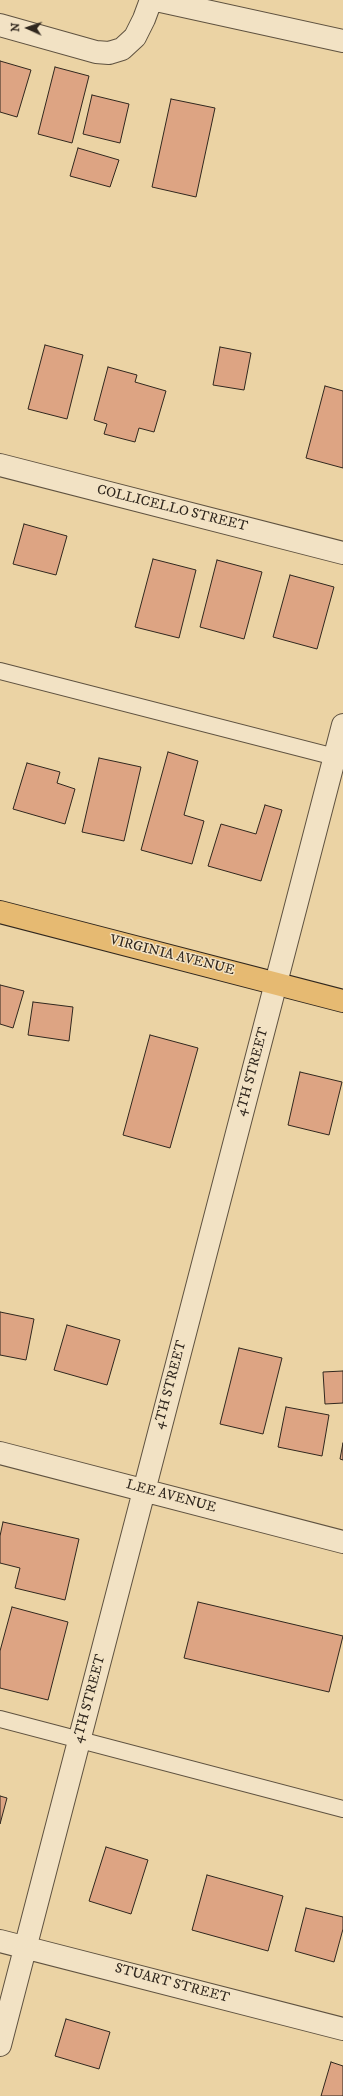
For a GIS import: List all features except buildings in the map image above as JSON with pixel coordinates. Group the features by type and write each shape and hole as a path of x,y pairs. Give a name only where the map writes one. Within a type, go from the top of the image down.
{"main road":[{"name":"VIRGINIA AVENUE","path":"0,912 343,1001"}],"street":[{"path":"0,25 96,52 109,53 122,50 135,37 151,0"},
{"path":"156,0 343,41"},
{"name":"COLLICELLO STREET","path":"0,465 343,553"},
{"name":"4TH STREET","path":"0,2045 275,983 339,758 343,725"},
{"name":"LEE AVENUE","path":"0,1453 343,1542"},
{"name":"STUART STREET","path":"0,1941 343,2029"}],"lane":[{"path":"0,671 339,758"},
{"path":"0,1720 343,1809"}]}
